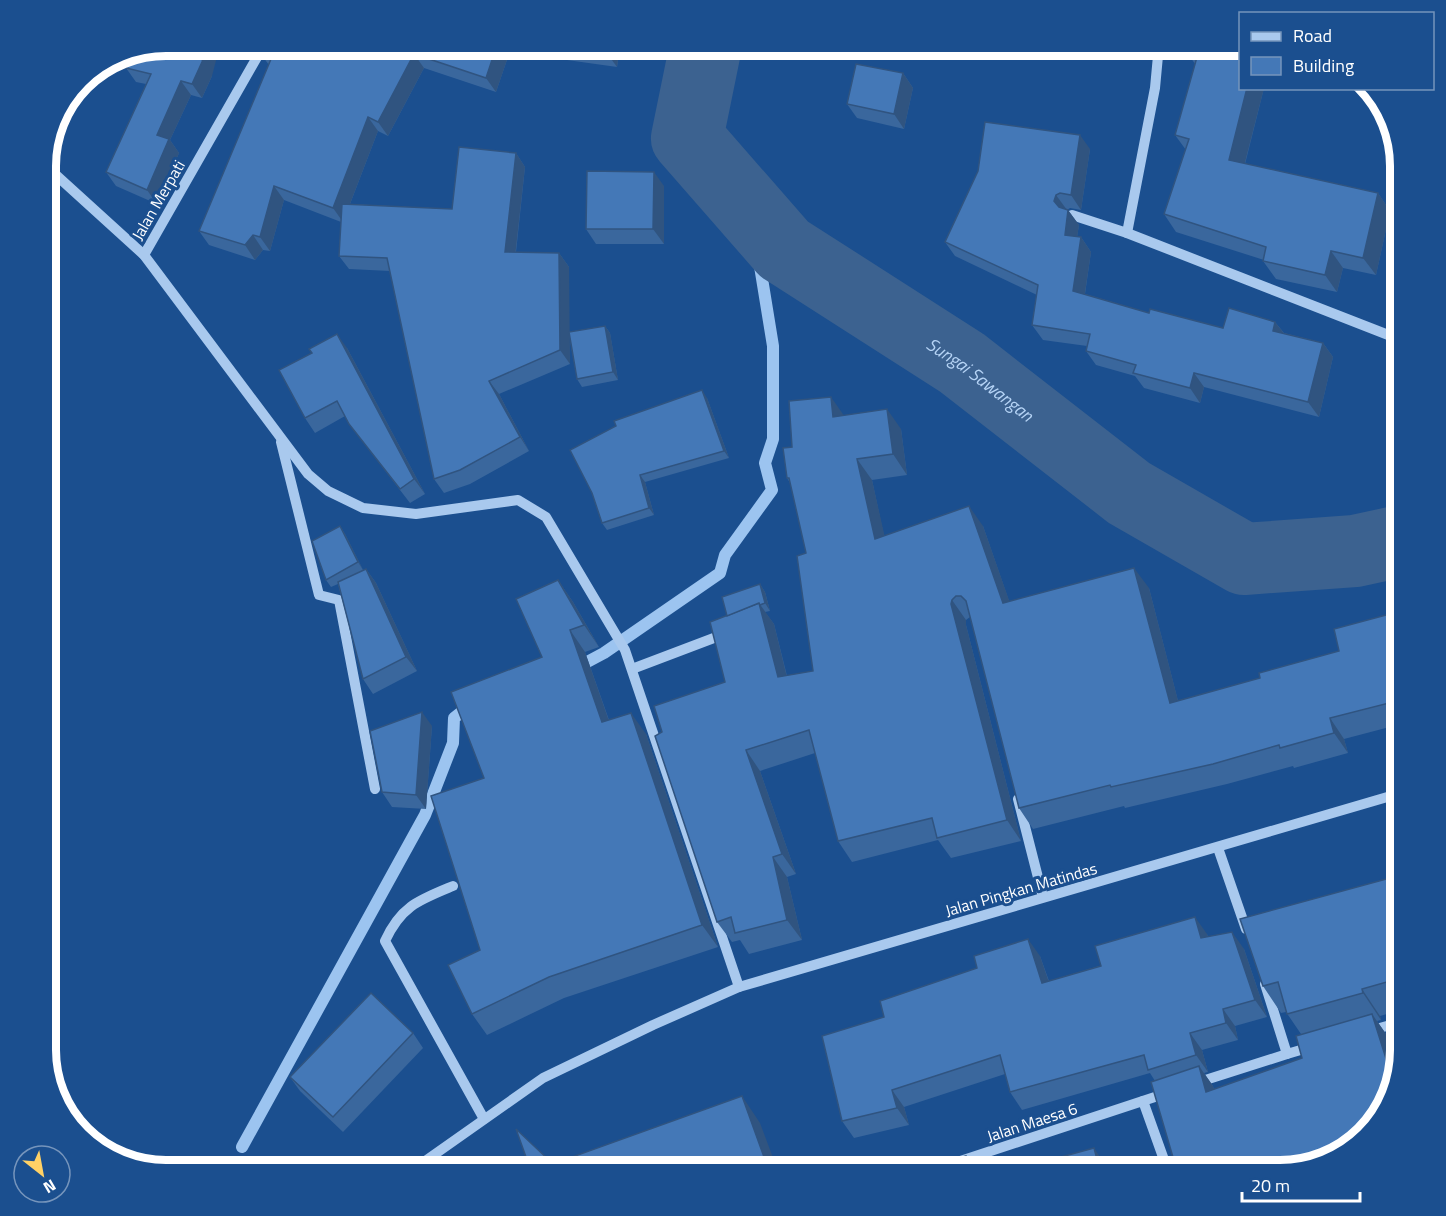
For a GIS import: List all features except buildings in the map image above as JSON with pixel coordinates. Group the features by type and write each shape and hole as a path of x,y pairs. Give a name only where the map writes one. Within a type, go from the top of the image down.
{"street":[{"name":"Jalan Merpati","path":"56,175 144,255 258,56"},
{"path":"1127,233 1155,88 1158,56"},
{"path":"1072,214 1127,233 1390,337"},
{"path":"144,255 308,474 328,491 363,508 416,514 518,500 546,517 625,650 739,987"},
{"path":"280,436 319,595 339,600 375,789"},
{"path":"632,669 737,630"},
{"path":"1014,783 1043,897"},
{"name":"Jalan Pingkan Matindas","path":"426,1160 543,1078 739,987 1390,796"},
{"path":"1218,848 1249,937"},
{"path":"453,886 418,900 394,921 385,941 484,1119"},
{"path":"1260,971 1287,1054"},
{"path":"1355,1035 1390,1025"},
{"name":"Jalan Maesa 6","path":"963,1160 1321,1044"},
{"path":"1143,1101 1164,1160"}],"waterway":[{"name":"Sungai Sawangan","path":"704,56 687,138 784,249 962,363 1129,493 1244,559 1355,551 1390,543"},
{"path":"574,669 604,653 720,573 725,555 772,490 765,463 773,439 773,346 751,211"},
{"path":"242,1147 425,815 453,743 454,718 473,703"}]}
